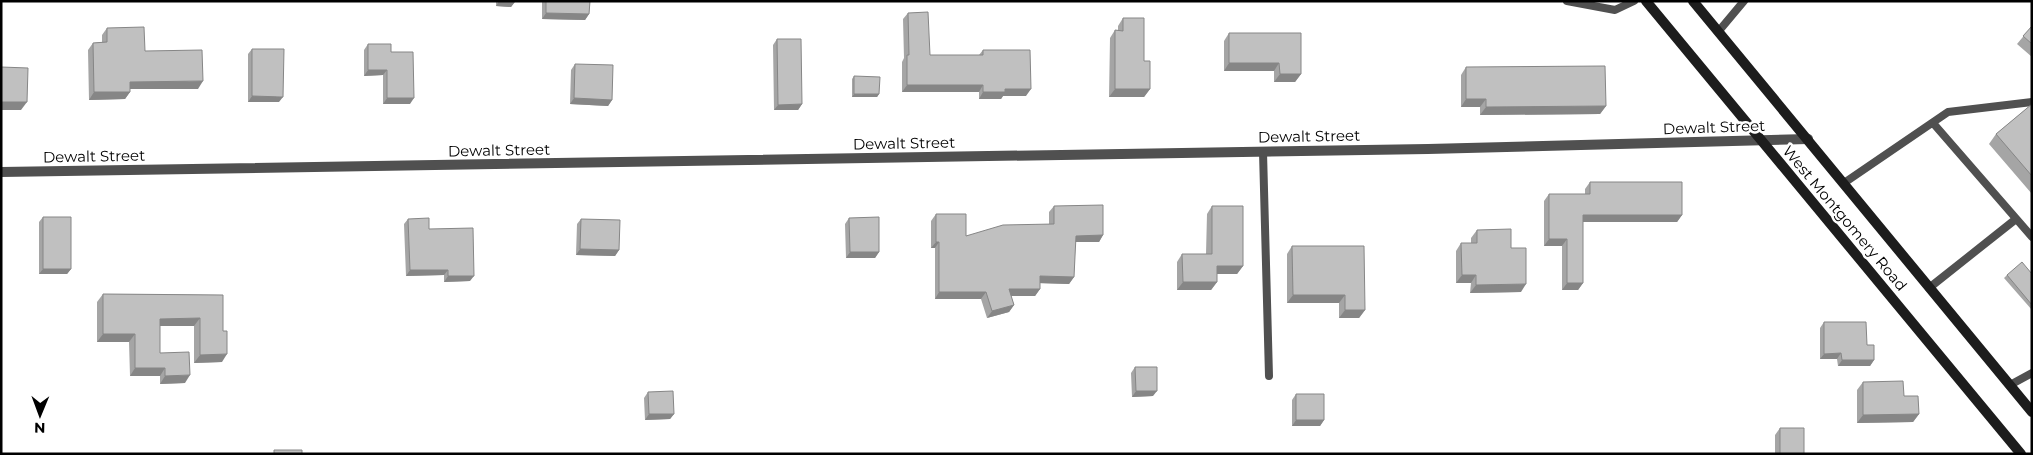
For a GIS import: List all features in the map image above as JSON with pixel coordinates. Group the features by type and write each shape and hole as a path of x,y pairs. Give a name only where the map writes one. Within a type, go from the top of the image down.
{"main road":[{"name":"West Montgomery Road","path":"1646,1 2021,454"},
{"name":"West Montgomery Road","path":"1693,1 2032,412"}],"street":[{"name":"Dewalt Street","path":"1,172 1263,152 1808,139"}],"lane":[{"path":"1567,1 1615,10 1634,1"},
{"path":"1718,32 1744,1"},
{"path":"1844,183 1948,112 2032,102"},
{"path":"1932,123 2032,237"},
{"path":"1263,152 1269,376"},
{"path":"1929,288 2016,219"},
{"path":"2010,385 2032,373"}],"building":[{"path":"546,1 590,1 589,14 546,13"},
{"path":"928,12 930,55 983,55 983,50 1030,50 1031,89 1005,89 1005,92 983,92 983,85 907,85 907,55 909,55 908,13"},
{"path":"1123,18 1144,18 1144,61 1150,61 1150,89 1115,89 1115,30 1123,31"},
{"path":"2032,26 2032,44 2023,36"},
{"path":"144,27 145,51 202,50 203,81 130,82 130,92 94,92 93,43 107,42 107,28"},
{"path":"1229,33 1301,33 1301,74 1280,74 1279,63 1229,63"},
{"path":"777,39 801,39 802,104 778,105"},
{"path":"368,44 391,44 391,52 413,52 414,98 387,98 387,70 368,70"},
{"path":"252,49 284,49 283,97 252,96"},
{"path":"575,64 613,65 612,100 574,98"},
{"path":"1605,66 1606,106 1486,107 1486,99 1466,99 1466,67"},
{"path":"1,67 28,68 27,102 1,102"},
{"path":"854,76 880,77 879,94 854,94"},
{"path":"2032,104 2032,176 1996,134"},
{"path":"1590,182 1682,182 1682,215 1583,215 1583,283 1567,283 1567,239 1549,239 1549,194 1590,194"},
{"path":"1103,205 1103,235 1076,236 1074,277 1040,276 1040,289 1009,289 1014,305 992,311 986,292 939,292 939,242 936,242 936,214 966,214 966,236 1003,225 1054,224 1054,206"},
{"path":"1212,206 1243,206 1243,266 1217,266 1217,282 1183,282 1182,254 1212,254"},
{"path":"43,217 71,217 71,269 43,269"},
{"path":"879,217 879,252 850,252 849,218"},
{"path":"429,218 429,229 473,228 474,276 448,276 448,270 410,270 408,219"},
{"path":"581,219 620,220 619,250 580,249"},
{"path":"1511,229 1511,248 1526,248 1526,284 1476,285 1476,275 1462,275 1461,243 1477,243 1477,230"},
{"path":"1292,246 1364,246 1365,310 1345,310 1345,295 1293,295"},
{"path":"2022,262 2032,274 2032,305 2007,275"},
{"path":"103,294 223,295 223,331 227,331 227,354 200,355 200,318 160,319 160,353 189,352 190,375 165,376 165,368 135,368 135,334 103,334"},
{"path":"1824,322 1866,322 1867,345 1874,345 1874,360 1842,360 1841,353 1824,354"},
{"path":"1135,367 1157,367 1157,391 1136,391"},
{"path":"1903,381 1904,396 1918,396 1919,414 1863,415 1863,382"},
{"path":"673,391 674,414 649,414 648,392"},
{"path":"1296,394 1324,394 1324,420 1296,420"},
{"path":"1780,428 1804,428 1804,454 1780,454"},
{"path":"274,450 302,450 302,454 274,454"}]}
